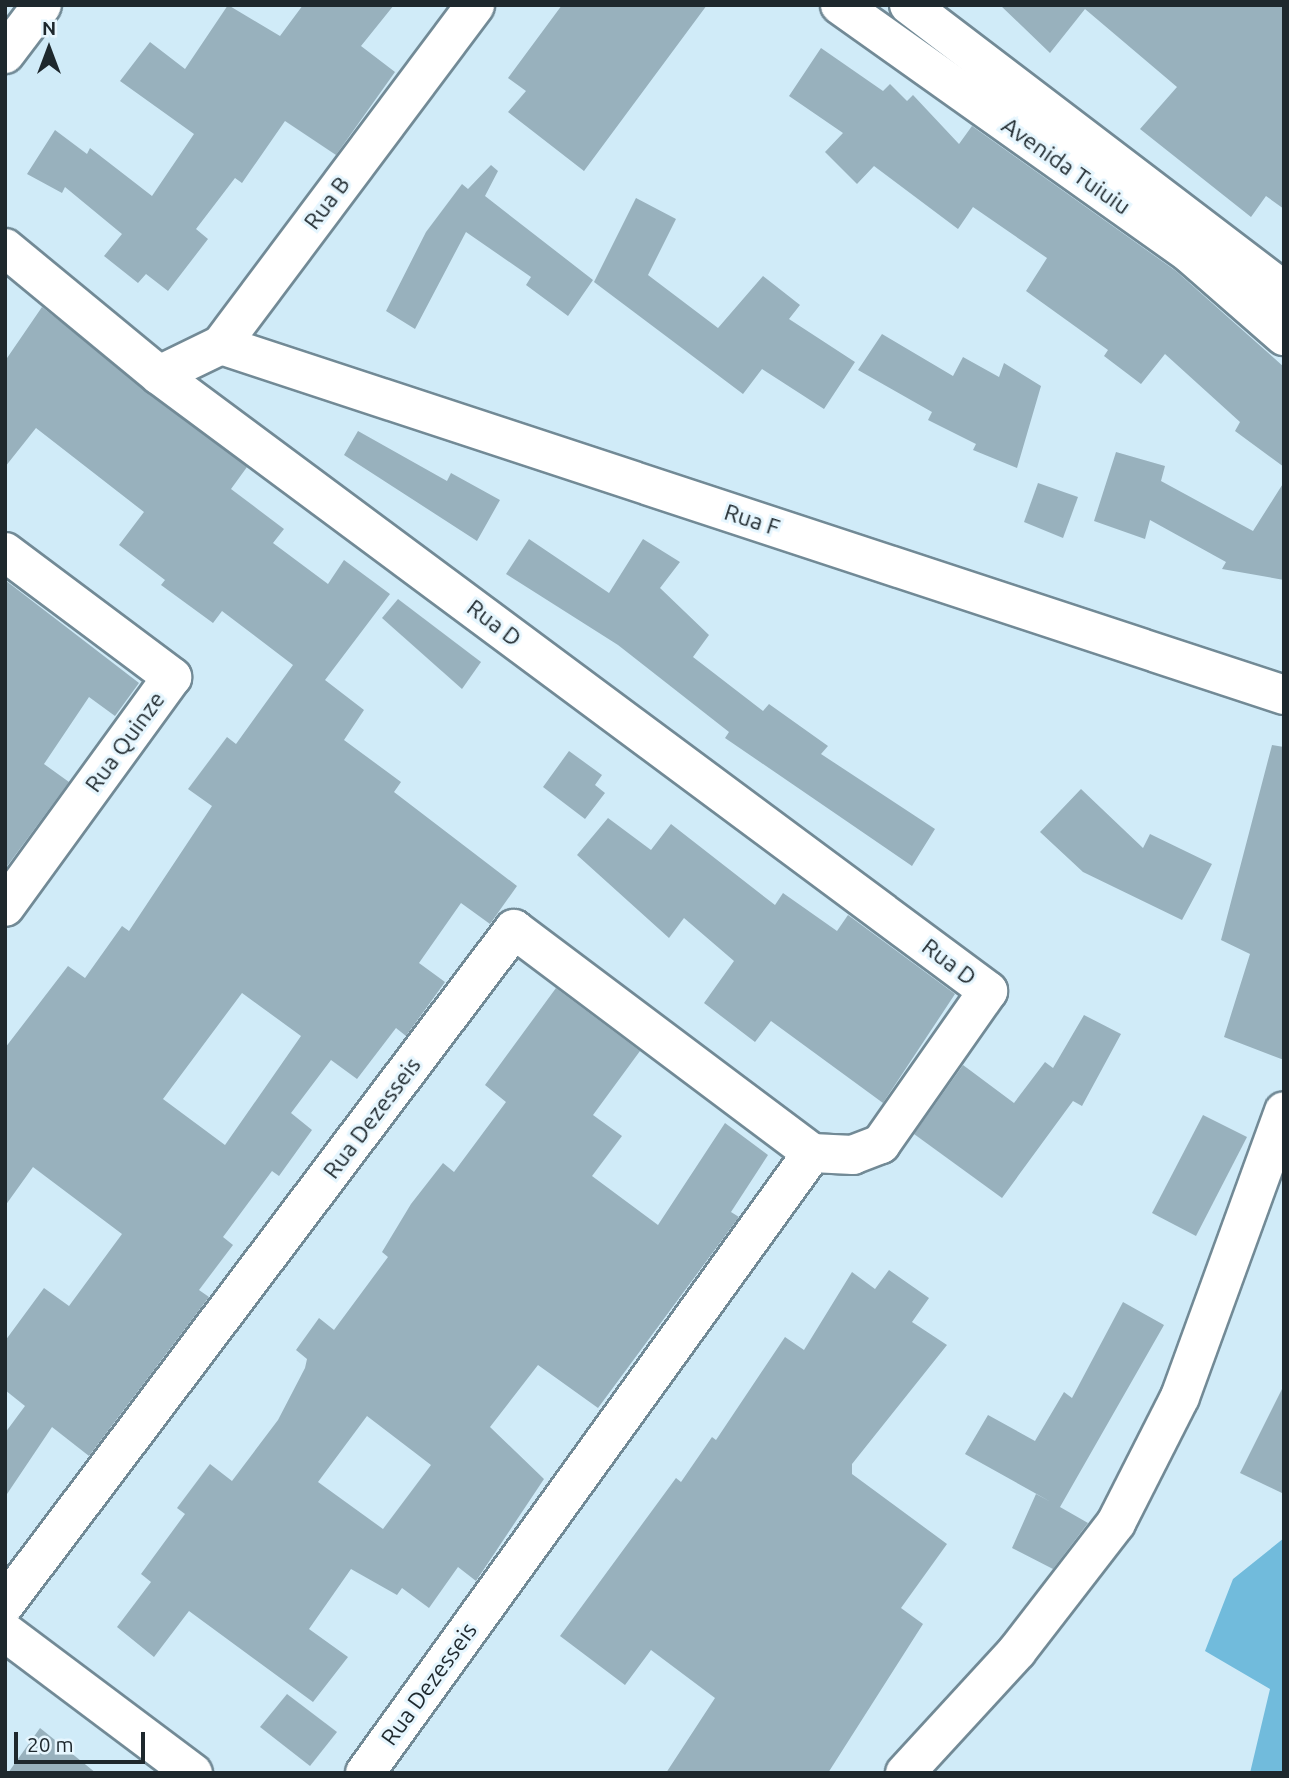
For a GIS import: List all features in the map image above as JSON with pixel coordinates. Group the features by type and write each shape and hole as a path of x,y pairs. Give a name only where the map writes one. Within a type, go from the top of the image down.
{"street":[{"path":"5,54 42,5"},
{"name":"Rua B","path":"159,374 221,345 475,5"},
{"name":"Avenida Tuiuiu","path":"840,5 1190,254 1284,336"},
{"name":"Avenida Tuiuiu","path":"909,5 1284,291"},
{"name":"Rua D","path":"5,248 159,374 988,991 881,1144 853,1155 812,1153"},
{"name":"Rua F","path":"221,345 1284,695"},
{"name":"Rua Quinze","path":"5,551 172,677 5,907"},
{"name":"Rua Dezesseis","path":"5,1604 514,929 812,1153 365,1773"},
{"path":"905,1773 1017,1651 1116,1523 1180,1397 1284,1111"},
{"path":"5,1632 193,1773"}],"shaded area":[{"path":"1284,1538 1284,1773 1250,1773 1270,1689 1205,1651 1233,1579"}],"building":[{"path":"228,5 280,36 303,5 394,5 361,46 395,72 336,155 285,121 242,183 235,178 196,229 208,239 168,291 146,274 138,283 104,256 122,234 65,187 62,193 27,174 55,130 87,154 90,148 152,196 194,134 120,81 150,42 185,69"},
{"path":"562,5 707,5 584,171 508,112 526,91 508,78"},
{"path":"1000,5 1284,5 1284,209 1266,196 1251,217 1140,129 1177,87 1085,9 1050,53"},
{"path":"821,48 883,91 890,84 907,101 913,95 959,144 972,126 1176,271 1284,367 1284,467 1235,431 1240,422 1165,354 1141,384 1104,356 1108,350 1026,291 1047,258 973,207 958,229 874,166 857,184 825,152 843,133 789,96"},
{"path":"491,165 498,171 485,196 593,280 568,316 526,285 531,277 466,232 415,329 386,311 426,232 462,184 468,189"},
{"path":"636,198 676,219 648,275 718,328 763,276 800,305 789,319 855,362 824,409 762,369 743,394 594,282"},
{"path":"42,307 247,467 231,489 284,529 273,543 328,584 344,560 390,594 325,680 364,710 344,740 401,782 394,792 517,886 490,924 461,903 419,963 445,982 406,1036 396,1028 357,1079 331,1060 291,1113 312,1130 279,1176 272,1171 223,1237 233,1245 199,1290 209,1297 89,1456 52,1427 5,1497 5,1433 25,1406 5,1390 5,1341 44,1288 69,1306 122,1234 33,1167 5,1206 5,1048 68,966 85,978 122,926 129,931 212,806 188,789 227,737 236,744 293,665 222,611 213,623 161,585 165,580 119,545 144,512 36,428 5,467 5,361","holes":["242,993 301,1036 225,1145 163,1099"]},
{"path":"882,334 953,376 963,357 999,377 1004,363 1041,386 1017,468 973,450 976,444 928,420 932,412 858,370"},
{"path":"358,431 447,481 451,473 500,500 477,541 344,455"},
{"path":"1116,452 1165,466 1161,481 1253,531 1284,482 1284,580 1222,569 1226,562 1150,520 1145,539 1094,521"},
{"path":"1038,483 1078,497 1063,538 1024,522"},
{"path":"529,539 609,593 643,539 680,562 660,588 709,635 693,657 763,711 769,704 828,746 821,754 935,829 912,866 725,738 729,732 618,645 506,574"},
{"path":"5,580 139,683 115,716 89,697 44,764 69,782 5,869"},
{"path":"398,599 481,662 462,689 382,618"},
{"path":"1272,745 1284,747 1284,1060 1224,1037 1250,954 1221,940"},
{"path":"569,751 602,775 595,785 605,793 585,819 543,787"},
{"path":"1081,789 1143,848 1150,834 1212,864 1182,920 1083,872 1040,832"},
{"path":"608,818 651,850 671,824 775,905 783,893 837,931 848,915 955,994 883,1103 771,1021 755,1042 704,1003 734,961 684,918 669,938 577,855"},
{"path":"556,988 640,1051 593,1115 622,1136 592,1176 658,1225 725,1123 768,1155 731,1212 739,1217 598,1408 538,1365 490,1427 544,1479 476,1581 458,1567 429,1608 402,1588 397,1595 351,1569 309,1629 348,1657 313,1702 189,1611 154,1657 117,1627 151,1582 141,1574 185,1514 177,1508 210,1464 232,1481 278,1420 305,1368 307,1359 296,1350 319,1318 334,1330 388,1257 382,1252 411,1204 443,1163 454,1172 506,1102 485,1085","holes":["367,1416 431,1465 383,1529 318,1482"]},
{"path":"1084,1015 1121,1034 1082,1106 1073,1101 1002,1198 914,1134 963,1065 1014,1103 1045,1062 1053,1068"},
{"path":"1203,1115 1247,1137 1196,1236 1152,1213"},
{"path":"889,1270 929,1298 912,1322 947,1345 852,1464 852,1474 947,1544 901,1608 923,1624 828,1773 666,1773 715,1698 651,1650 625,1685 560,1636 676,1478 681,1482 712,1437 716,1440 785,1337 804,1350 852,1272 875,1289"},
{"path":"1123,1302 1164,1325 1060,1507 1088,1523 1053,1569 1012,1548 1036,1494 1051,1502 965,1454 988,1415 1035,1441 1064,1392 1072,1398"},
{"path":"1284,1385 1284,1494 1240,1473"},
{"path":"287,1694 337,1732 310,1766 260,1727"},
{"path":"40,1728 96,1773 8,1773"}]}
